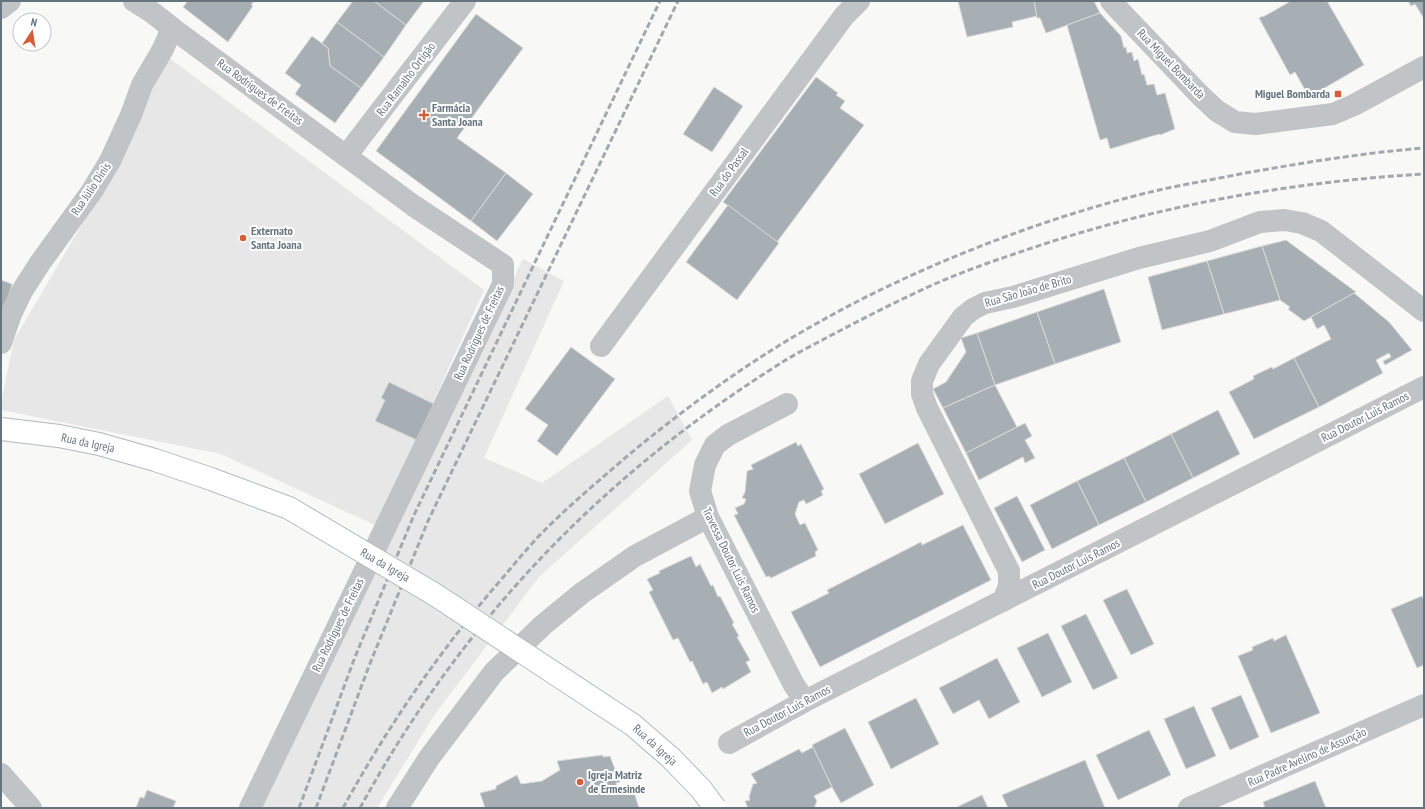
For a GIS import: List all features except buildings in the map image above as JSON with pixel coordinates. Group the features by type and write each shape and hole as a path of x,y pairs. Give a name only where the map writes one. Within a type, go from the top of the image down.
{"main road":[{"name":"Rua da Igreja","path":"1,429 59,436 106,446 155,460 289,508 434,594 628,721 671,758 701,789 715,808"}],"street":[{"path":"1,8 10,1"},
{"name":"Rua Rodrigues de Freitas","path":"134,1 157,7 172,28 414,206 503,265 503,284 250,808"},
{"name":"Rua Ramalho Ortigão","path":"346,156 465,1"},
{"name":"Rua do Passal","path":"601,346 844,16 859,1"},
{"name":"Rua Miguel Bombarda","path":"1111,1 1200,95 1217,111 1235,122 1255,124 1333,114 1354,105 1424,67"},
{"name":"Rua Júlio Dinis","path":"1,343 11,314 22,291 92,190 110,161 131,115 142,85 163,49 172,28"},
{"name":"Rua São João de Brito","path":"1009,571 927,408 922,394 922,381 929,364 963,317 973,309 985,303 1013,297 1139,258 1210,241 1260,222 1284,220 1302,223 1321,231 1424,310"},
{"name":"Rua Doutor Luis Ramos","path":"729,743 805,701 1424,387"},
{"name":"Travessa Doutor Luis Ramos","path":"787,404 728,435 715,445 705,464 700,491 708,516 794,685 805,701"},
{"path":"397,808 429,758 494,672 543,626 582,593 635,556 708,516"},
{"path":"1009,571 1021,580 1034,585"},
{"path":"1003,601 1009,586 1009,571"},
{"name":"Rua Padre Avelino de Assunção","path":"1189,808 1424,705"},
{"path":"1,774 31,808"}],"shaded area":[{"name":"Externato Santa Joana","path":"165,55 484,290 377,526 221,454 1,410 1,403 14,340 105,185"},
{"path":"523,259 564,281 484,458 542,483 668,396 692,440 539,577 435,714 377,808 258,808"}],"railway":[{"path":"299,808 355,657 414,515 660,1"},
{"path":"316,808 369,666 428,521 678,1"},
{"path":"343,808 379,746 418,686 460,629 537,538 591,487 672,420 770,351 845,308 894,283 944,261 1021,231 1094,207 1168,188 1240,174 1332,159 1424,148"},
{"path":"360,808 400,740 444,675 491,615 541,558 596,504 654,454 715,407 786,360 867,317 937,283 961,273 1082,232 1130,219 1227,198 1325,183 1424,174"}],"place":[{"name":"Miguel Bombarda","path":"1338,94"},
{"name":"Farmácia Santa Joana","path":"424,115"},
{"name":"Externato Santa Joana","path":"243,238"},
{"name":"Igreja Matriz de Ermesinde","path":"580,782"}]}
